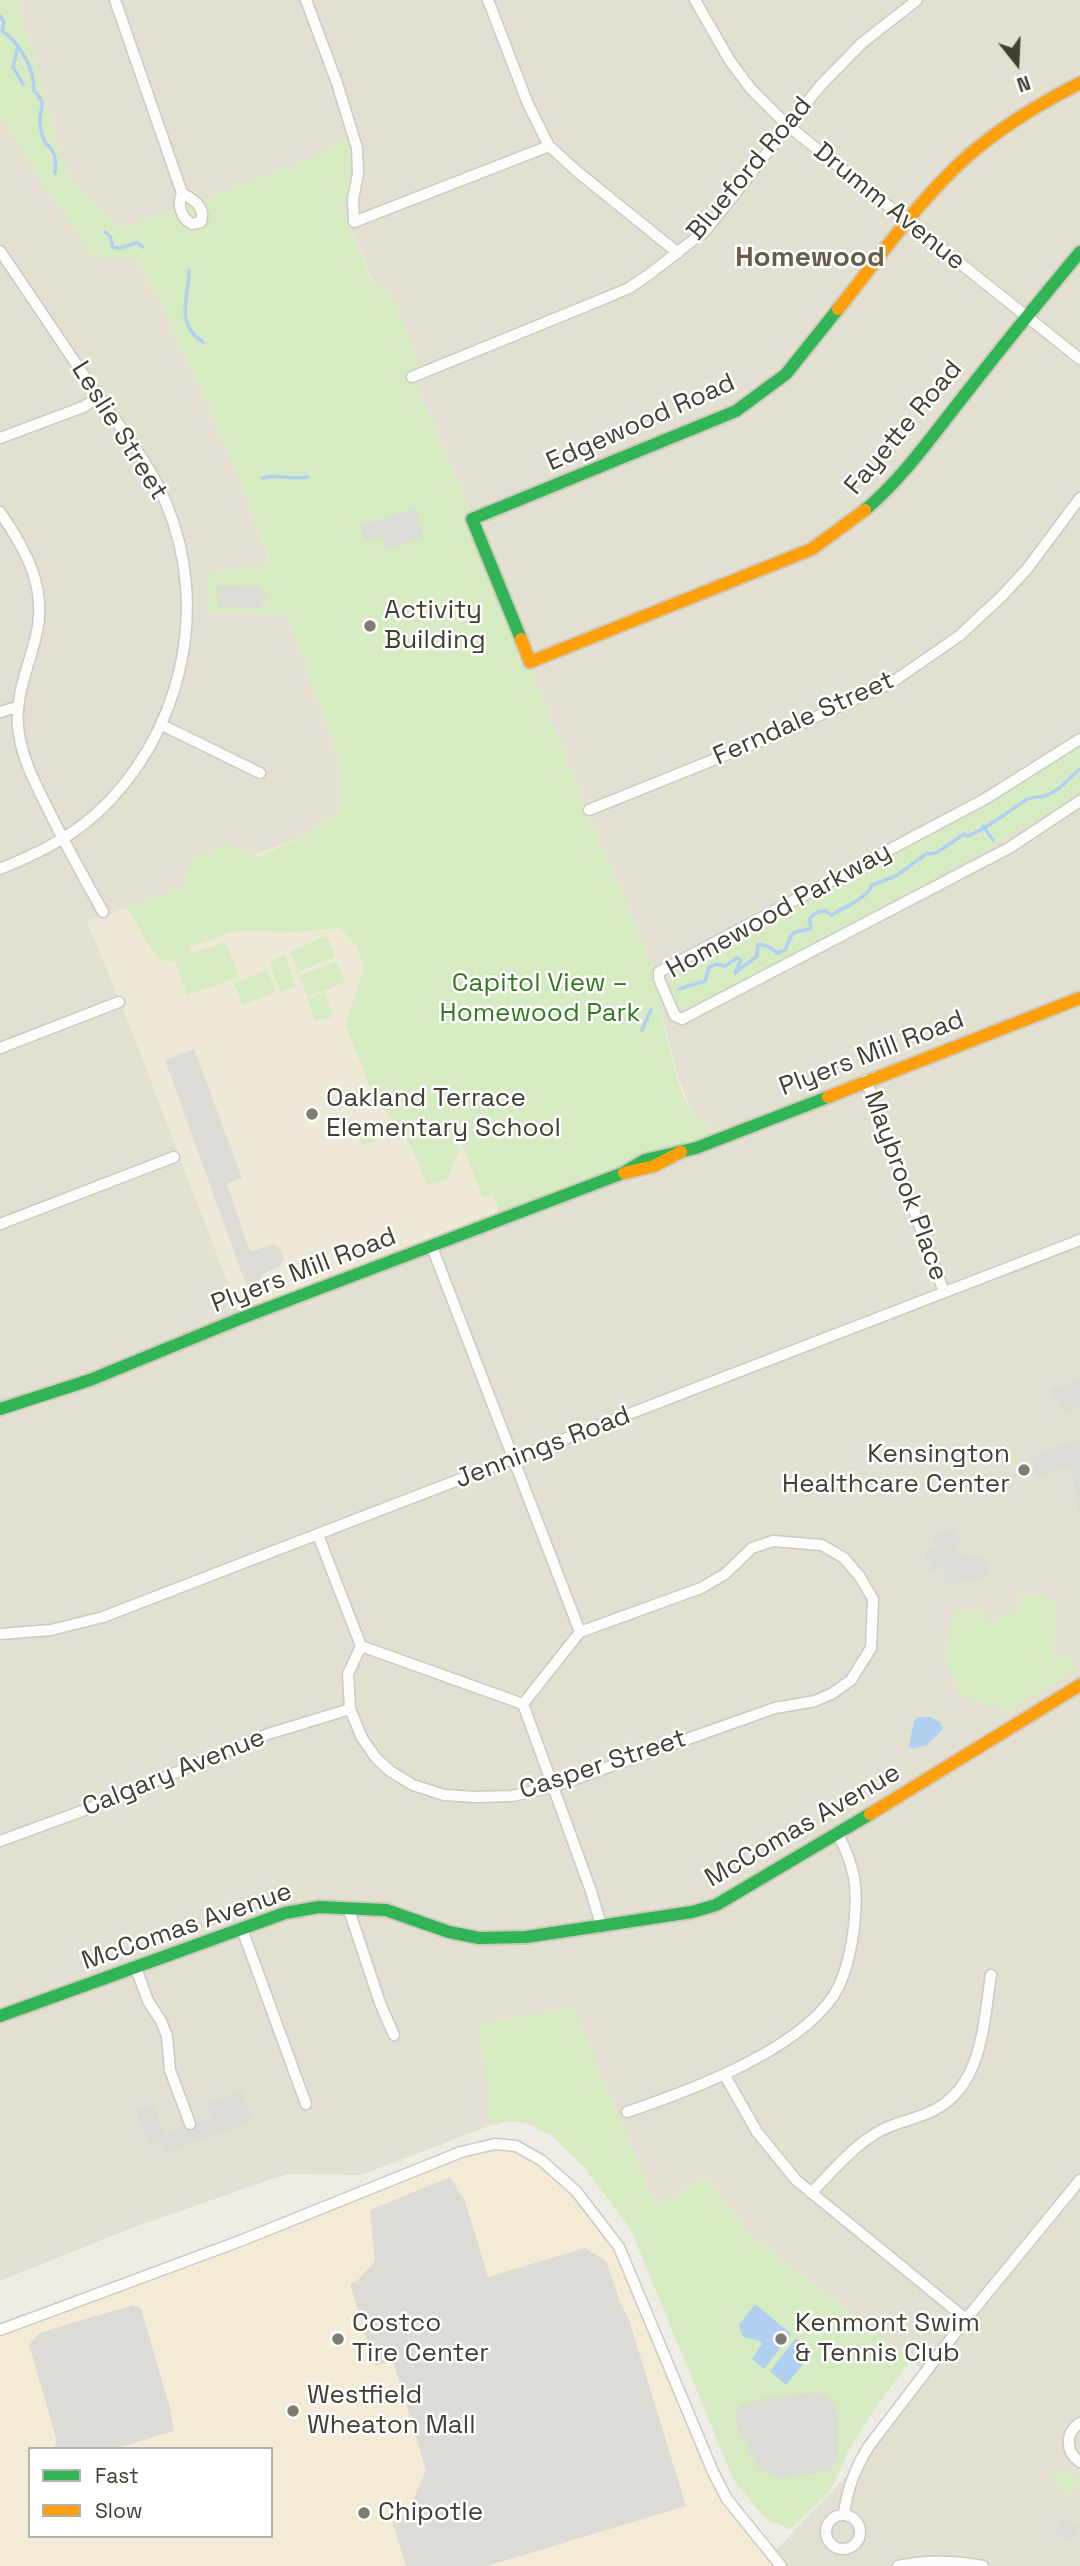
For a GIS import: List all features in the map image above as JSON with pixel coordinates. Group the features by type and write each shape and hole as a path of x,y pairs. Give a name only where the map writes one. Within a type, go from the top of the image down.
{"street":[{"path":"115,0 182,193"},
{"path":"306,0 337,83 357,148 354,222 549,146"},
{"path":"488,0 533,117 549,146 678,253"},
{"name":"Drumm Avenue","path":"695,0 730,61 751,89 787,125 1080,359"},
{"name":"Blueford Road","path":"412,377 629,288 678,253 706,230 820,86 862,43 916,0"},
{"name":"Edgewood Road","path":"530,663 472,519 699,428 742,407 786,374 943,179 975,149 1040,103 1080,83"},
{"name":"Leslie Street","path":"0,251 137,450 166,503 182,554 187,637 176,689 162,725 116,794 62,839 0,869"},
{"name":"Fayette Road","path":"530,663 812,549 855,519 883,495 920,452 1026,316 1080,253"},
{"path":"0,439 83,407 99,397"},
{"name":"Ferndale Street","path":"589,810 785,731 891,683 959,636 1002,596 1027,569 1080,498"},
{"path":"0,512 31,563 40,604 37,634 17,707 23,756 62,839 103,912"},
{"path":"0,712 17,707"},
{"path":"162,725 260,772"},
{"name":"Homewood Parkway","path":"1080,739 985,799 659,972 659,979 675,1016 682,1019 1009,849 1080,801"},
{"name":"Plyers Mill Road","path":"0,1409 74,1385 241,1318 623,1173 641,1172 681,1152 1080,998"},
{"path":"0,1048 119,1002"},
{"name":"Maybrook Place","path":"866,1080 944,1292"},
{"path":"0,1224 174,1157"},
{"name":"Jennings Road","path":"0,1634 51,1630 103,1617 1080,1240"},
{"path":"432,1247 580,1632 523,1704"},
{"path":"318,1535 361,1646 523,1704"},
{"name":"Casper Street","path":"361,1646 348,1674 350,1709 362,1738 376,1758 390,1771 413,1785 444,1794 512,1796 552,1787 775,1708 815,1700 842,1686 851,1680 861,1667 871,1648 873,1599 845,1558 822,1545 799,1541 773,1541 752,1548 725,1574 701,1588 580,1632"},
{"name":"McComas Avenue","path":"0,2016 285,1913 319,1907 386,1910 449,1932 479,1938 526,1937 692,1912 716,1905 838,1834 1080,1685"},
{"path":"523,1704 601,1925"},
{"name":"Calgary Avenue","path":"0,1841 101,1804 268,1734 350,1709"},
{"path":"627,2112 673,2097 724,2074 787,2040 820,2012 839,1985 853,1942 857,1897 852,1861 838,1834"},
{"path":"348,1907 380,2003 394,2035"},
{"path":"242,1929 306,2104"},
{"path":"136,1968 148,2001 167,2036 170,2070 190,2124"},
{"path":"811,2193 880,2130 930,2113 955,2096 969,2076 979,2054 991,1975"},
{"path":"724,2074 757,2132 796,2180 966,2319"},
{"path":"0,2330 240,2241 461,2152 495,2144 516,2146 541,2160 576,2191 619,2247 713,2472 727,2499 781,2566"},
{"path":"844,2514 856,2466 897,2407 1080,2180"},
{"path":"1080,2423 1071,2430 1068,2445 1070,2452 1080,2462"},
{"path":"898,2566 962,2562 983,2566"}],"shaded area":[{"path":"17,0 1080,0 1080,2566 781,2566 772,2554 856,2466 925,2371 750,2235 706,2178 656,2206 572,2007 489,2106 489,2126 361,2175 286,2174 129,2229 0,2281 0,103 136,258 161,304 216,425 218,436 227,447 235,466 338,759 341,810 303,837 249,857 219,878 87,921 123,1008 717,1136 692,1113 676,1071 658,996 655,971 587,812 452,466 343,209 351,170 349,150 121,230 66,173"},
{"path":"415,509 423,537 386,549 382,536 365,541 361,526"},
{"path":"216,586 259,587 266,597 261,608 218,607"},
{"name":"Oakland Terrace Elementary School","path":"341,810 503,1220 241,1318 87,921 218,879 249,857 303,837"},
{"path":"194,1049 242,1178 227,1184 248,1247 252,1251 274,1244 280,1249 284,1259 279,1267 262,1274 263,1279 246,1285 165,1060"},
{"path":"1080,1379 1080,1407 1065,1413 1059,1407 1051,1389"},
{"path":"1077,1440 1080,1445 1080,1513 1069,1467 1037,1478 1030,1457"},
{"path":"952,1528 961,1542 954,1553 984,1559 990,1575 945,1585 943,1568 932,1571 925,1553 937,1548 933,1538"},
{"path":"241,2090 253,2121 166,2153 161,2142 149,2146 136,2110 152,2104 161,2126 166,2132 174,2131 211,2116 206,2103"},
{"path":"516,2146 576,2191 619,2247 713,2472 781,2566 0,2566 0,2330 461,2152"},
{"path":"450,2177 465,2201 488,2277 585,2248 606,2261 629,2320 686,2506 487,2566 406,2566 392,2521 406,2516 426,2470 393,2361 375,2366 350,2284 358,2280 375,2261 370,2210"},
{"path":"133,2305 141,2309 170,2408 174,2431 121,2447 54,2447 57,2441 29,2345 39,2333"},
{"path":"818,2392 831,2400 838,2415 838,2456 831,2471 782,2478 760,2470 737,2428 735,2412 741,2405 767,2398"},
{"path":"1061,2518 1079,2526 1073,2540 1055,2533"}],"green space":[{"name":"Capitol View – Homewood Park","path":"0,0 17,0 66,173 120,229 318,156 346,137 345,151 350,150 351,170 343,209 372,282 391,292 418,361 412,377 452,466 587,812 655,971 669,1046 680,1087 694,1114 718,1137 503,1220 493,1194 483,1198 456,1130 466,1126 464,1121 452,1129 460,1150 446,1181 427,1185 409,1142 373,1094 345,1023 364,969 358,948 340,928 279,933 266,930 236,931 189,947 191,954 222,943 227,945 239,977 187,995 175,962 160,959 149,946 127,907 182,888 191,859 227,844 258,857 303,837 341,810 338,759 287,614 207,612 208,574 270,563 227,447 218,436 216,425 161,304 136,258 95,258 44,186 0,115"},
{"path":"1080,744 1080,793 937,878 839,931 691,1009 678,1008 670,984 676,969 971,811"},
{"path":"327,936 335,957 298,972 290,951"},
{"path":"285,955 296,986 280,992 269,961"},
{"path":"336,961 345,982 308,997 299,976"},
{"path":"267,970 276,992 242,1005 234,983"},
{"path":"325,992 333,1017 315,1020 307,999"},
{"path":"371,1119 375,1141 362,1145 356,1124"},
{"path":"1018,1594 1043,1596 1055,1601 1053,1656 1071,1657 1077,1669 1010,1711 959,1695 945,1656 952,1614 980,1609 987,1623 1020,1610"},
{"name":"Kenmont Swim & Tennis Club","path":"573,2007 656,2206 706,2178 750,2235 911,2360 872,2413 847,2454 828,2494 790,2529 766,2519 734,2481 631,2230 582,2165 552,2136 526,2123 509,2121 489,2126 479,2024"},
{"path":"1065,2469 1080,2480 1070,2496 1050,2478"}],"water":[{"path":"918,1717 930,1717 940,1722 943,1729 927,1745 913,1749 909,1746 914,1721"},
{"path":"755,2304 791,2334 764,2369 752,2359 762,2344 760,2341 743,2337 739,2325"},
{"path":"796,2338 813,2352 786,2385 770,2371"}],"waterway":[{"path":"0,16 4,22 2,31 15,42 25,58 32,75 34,91 41,100 40,127 45,143 54,156 55,173"},
{"path":"18,47 13,67 23,84"},
{"path":"105,232 110,236 113,247 120,248 137,243 143,247"},
{"path":"189,270 186,319 194,335 203,342"},
{"path":"263,478 308,477"},
{"path":"679,989 705,981 709,967 716,964 725,966 737,958 741,960 735,973 757,956 758,944 768,946 777,953 785,950 793,934 810,929 809,920 818,912 826,911 831,915 848,906 865,894 872,885 896,876 926,854 936,853 964,834 968,836 983,829 1026,799 1056,791 1080,769"},
{"path":"983,826 993,840"},
{"path":"642,1030 651,1010"}],"traffic: fast":[{"path":"865,510 917,456 1080,252"},
{"path":"521,639 472,519 736,411 786,374 838,309"},
{"path":"0,1409 90,1380 239,1319 623,1173 645,1160 696,1148 828,1097"},
{"path":"0,2016 285,1913 319,1907 386,1910 449,1932 479,1938 526,1937 692,1912 716,1905 870,1814"}],"traffic: slow":[{"path":"838,309 916,210 959,164 1008,125 1080,83"},
{"path":"521,639 530,662 812,549 865,510"},
{"path":"828,1097 1080,998"},
{"path":"624,1173 654,1166 681,1152"},
{"path":"870,1814 1080,1685"}],"place":[{"name":"Activity Building","path":"370,626"},
{"name":"Oakland Terrace Elementary School","path":"312,1114"},
{"name":"Kensington Healthcare Center","path":"1024,1470"},
{"name":"Costco Tire Center","path":"338,2339"},
{"name":"Kenmont Swim & Tennis Club","path":"781,2339"},
{"name":"Westfield Wheaton Mall","path":"293,2411"},
{"name":"Chipotle","path":"364,2513"}],"district":[{"name":"Homewood","path":"810,258"}]}
